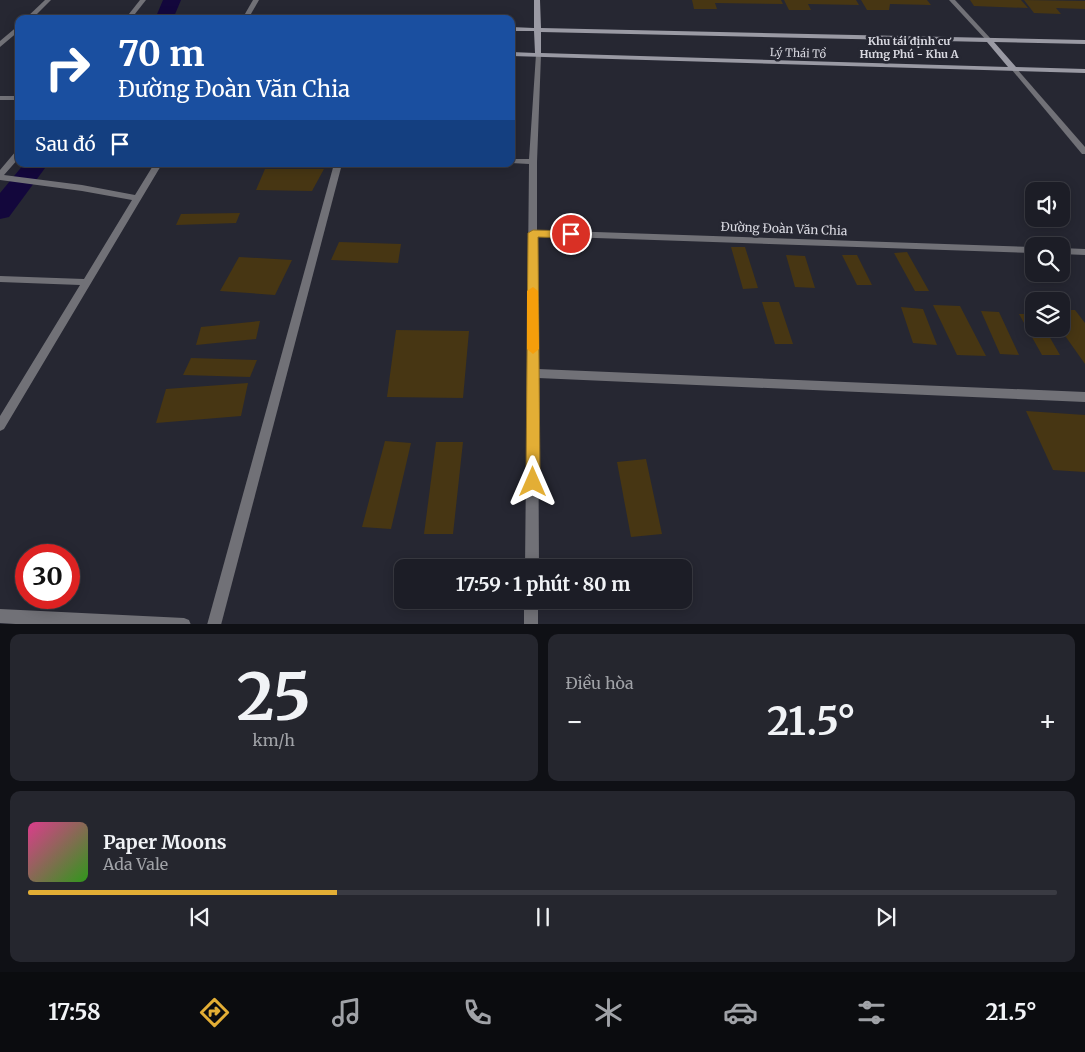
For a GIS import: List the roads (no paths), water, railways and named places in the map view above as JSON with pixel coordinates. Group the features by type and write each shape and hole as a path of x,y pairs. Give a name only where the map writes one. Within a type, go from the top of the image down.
{"street":[{"path":"32,15 48,0"},
{"path":"131,15 143,0"},
{"path":"247,15 256,0"},
{"path":"532,559 533,162 538,55 537,0"},
{"path":"952,0 989,40 1085,152"},
{"name":"Lý Thái Tổ","path":"515,29 1085,42"},
{"path":"0,45 15,31"},
{"name":"Lý Thái Tổ","path":"515,54 1085,71"},
{"path":"0,98 15,98"},
{"path":"1074,139 1085,139"},
{"path":"15,158 0,176 137,198"},
{"path":"515,161 533,162"},
{"path":"0,426 156,167"},
{"path":"214,624 337,167"},
{"name":"Đường Đoàn Văn Chia","path":"533,233 1025,250"},
{"path":"1070,251 1085,252"},
{"path":"0,279 86,282"},
{"path":"533,373 1085,397"},
{"path":"531,609 531,624"},
{"path":"0,616 184,624"}],"waterway":[{"path":"166,15 172,0"},
{"path":"0,211 34,167"}],"district":[{"name":"Khu tái định cư Hưng Phú - Khu A","path":"909,47"}]}
